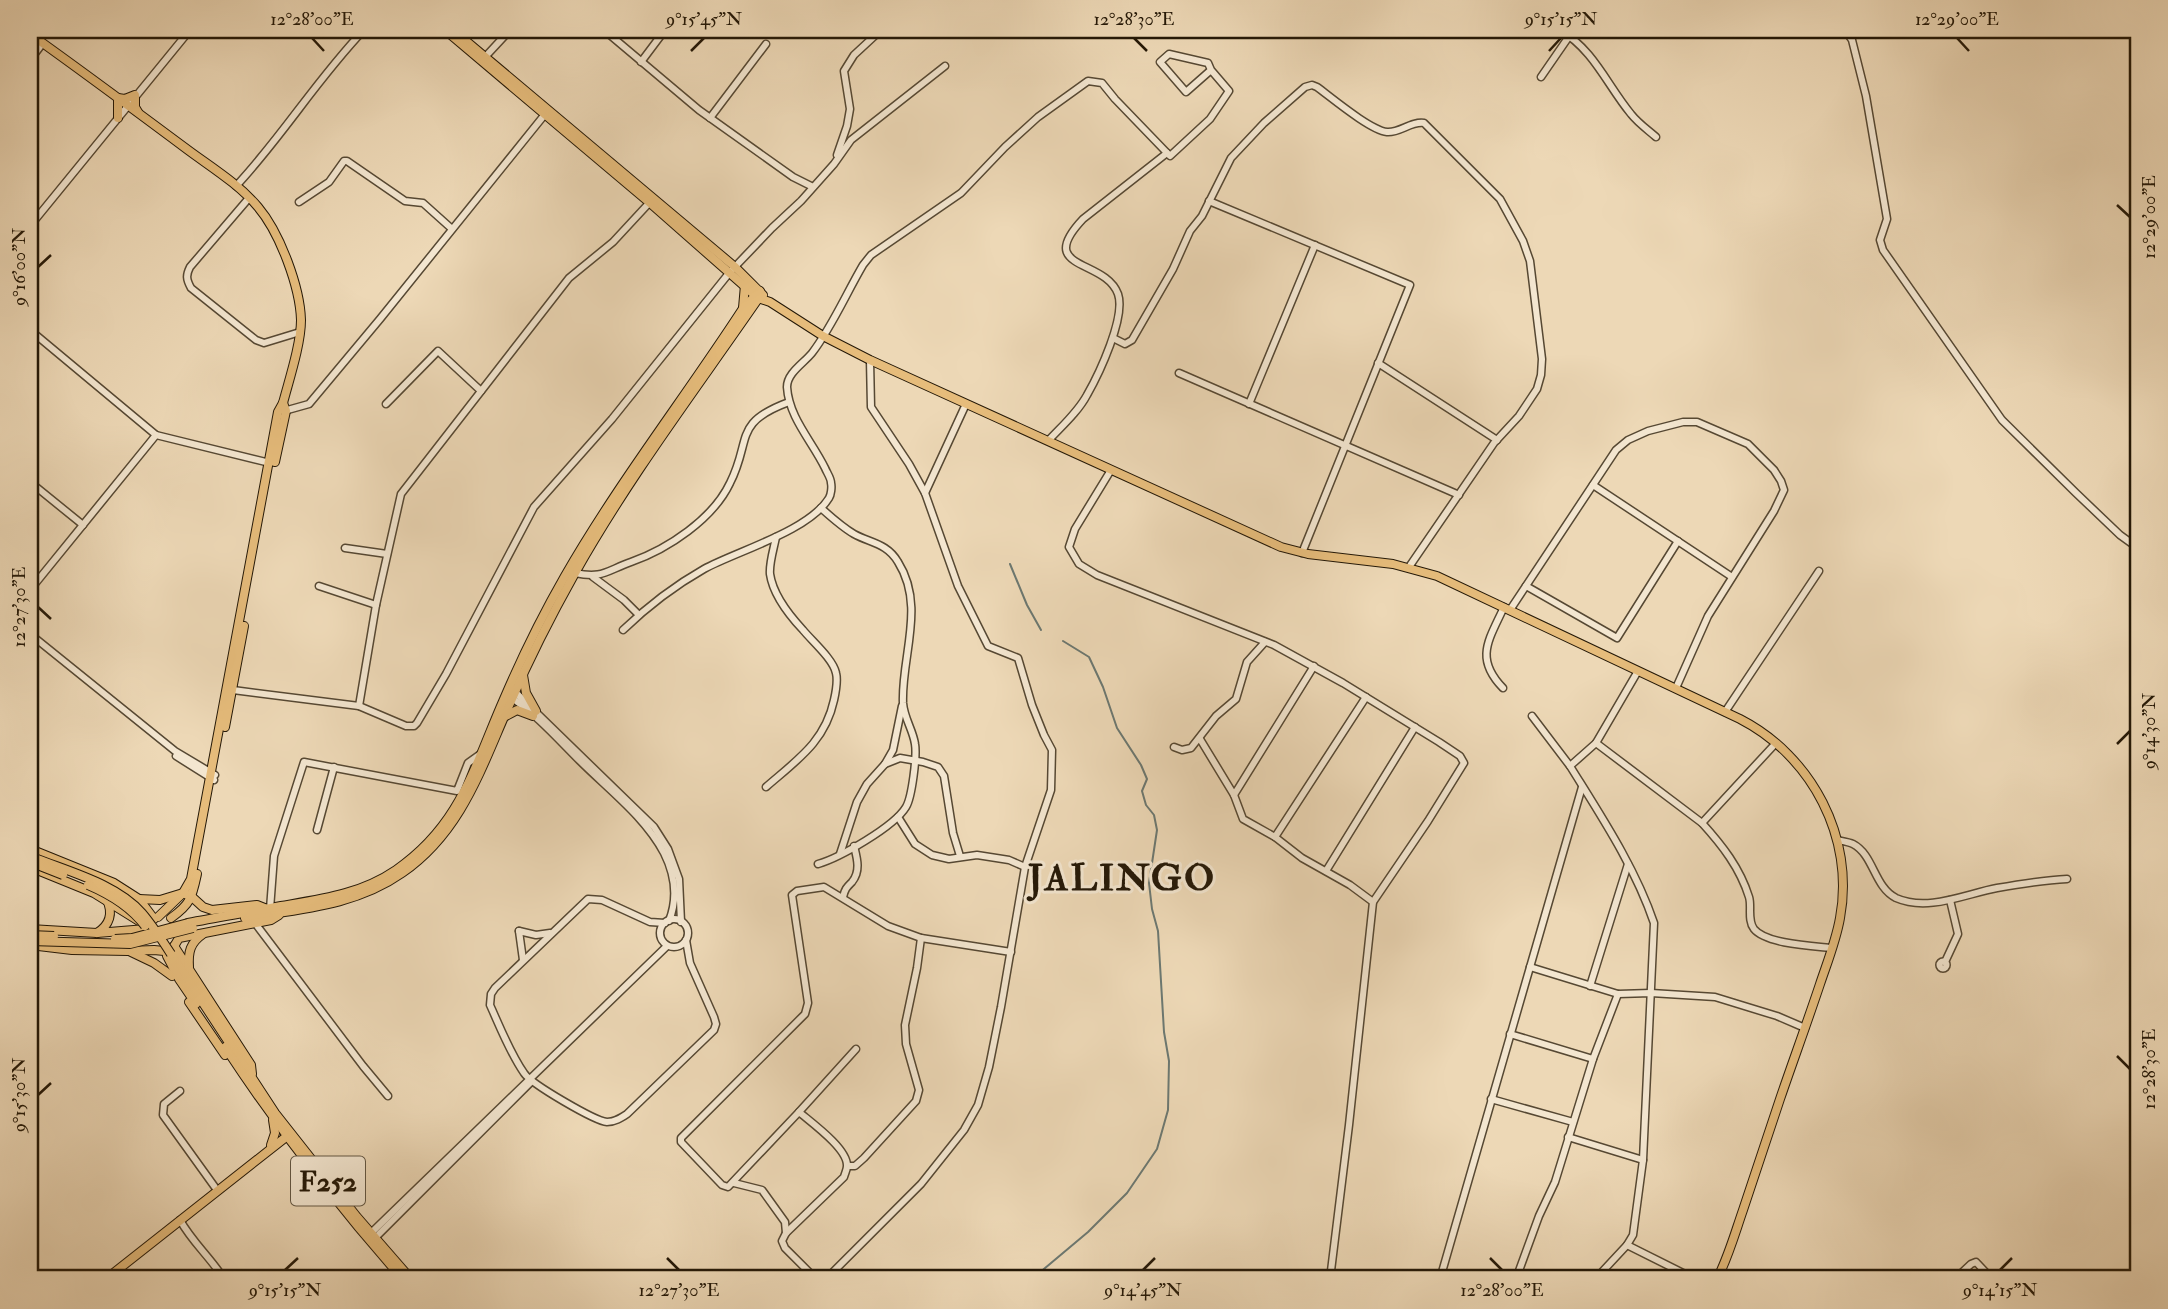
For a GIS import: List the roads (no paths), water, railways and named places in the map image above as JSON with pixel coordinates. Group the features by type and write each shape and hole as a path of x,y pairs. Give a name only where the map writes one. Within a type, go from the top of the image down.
{"main road":[{"path":"445,30 652,200 762,297"},
{"path":"453,30 486,56 547,113"},
{"path":"30,34 138,112 249,198 267,219 282,246 297,294 301,319 270,463 191,879 183,893 146,928 97,933 30,929"},
{"path":"118,98 125,99 135,95 138,112"},
{"path":"118,98 118,118"},
{"path":"733,270 745,285 762,297 823,336 870,360 1259,538 1302,553 1409,567 1451,582 1752,725 1776,743 1801,768 1815,786 1837,840 1843,892 1840,918 1805,1028 1717,1279"},
{"path":"30,943 130,944 191,925 330,905 359,896 403,873 425,854 464,807 504,717 511,692 575,573 746,310 745,285"},
{"path":"30,935 124,939 324,900 356,891 407,862 427,844 465,793 511,692 533,635 593,530 746,310 762,297"},
{"path":"30,849 114,883 139,899 156,918 171,918 182,910 192,897 212,776 233,690 282,409"},
{"path":"523,674 526,693 535,714"},
{"path":"504,717 517,710 535,714"},
{"path":"30,856 107,887 122,896 142,913 167,949 172,976"},
{"path":"30,865 110,895 141,920 167,949 189,967 251,1065 247,1075 237,1071 172,976 154,963 128,951"},
{"path":"30,865 107,900 146,928"},
{"path":"139,899 160,900 183,893 212,910 257,905 268,909"},
{"path":"97,933 110,919 111,909 107,900"},
{"path":"30,943 72,950 167,949 204,933 271,920 282,913"},
{"name":"F252","path":"167,949 179,927 171,918"},
{"name":"F252","path":"146,928 147,942 167,949 179,979 247,1075 403,1279"},
{"path":"189,967 188,952 195,940 204,933"},
{"name":"F252","path":"247,1075 272,1117 299,1154 370,1238 411,1279"},
{"path":"271,1147 275,1133 272,1117"},
{"path":"106,1279 285,1136"},
{"path":"271,1147 284,1146 299,1154"}],"street":[{"path":"30,226 190,30"},
{"path":"236,186 262,159 306,99 364,30"},
{"path":"486,56 510,30"},
{"path":"604,30 710,118 793,177 813,187"},
{"path":"640,62 665,30"},
{"path":"834,164 845,134 850,108 844,71 854,55 881,30"},
{"path":"1560,30 1570,35 1593,59 1633,117 1656,137"},
{"path":"1845,30 1852,40 1866,96 1887,219 1880,240 1883,250 2002,420 2120,535 2138,548"},
{"path":"1541,77 1570,35"},
{"path":"30,60 43,43"},
{"path":"710,118 766,44"},
{"path":"623,630 674,586 801,523 821,508 830,497 831,483 789,402 787,383 823,336 871,255 961,193 1038,117 1088,81 1102,83 1170,156 1210,119 1229,91 1208,63 1169,54 1160,62 1186,92 1211,70"},
{"path":"233,690 359,706 407,726 414,726 446,674 534,507 612,419 733,270 834,164 851,140 945,66"},
{"path":"1113,338 1125,344 1132,340 1173,269 1190,231 1202,216 1231,158 1241,145 1305,87 1312,85 1381,131 1393,132 1418,122 1424,123 1500,198 1523,241 1530,261 1542,359 1537,389 1519,416 1497,440 1409,567"},
{"path":"282,409 309,404 547,113"},
{"path":"1049,440 1087,396 1113,338 1120,310 1118,295 1111,281 1070,260 1065,249 1067,240 1083,219 1167,153"},
{"path":"299,202 329,182 344,161 347,161 405,201 423,203 452,229"},
{"path":"249,198 202,251 186,275 187,281 191,288 256,340 264,343 300,332"},
{"path":"359,706 376,605 401,494 569,278 613,243 652,200"},
{"path":"1209,201 1410,285 1302,553"},
{"path":"1250,404 1315,245"},
{"path":"30,330 156,435 270,463"},
{"path":"386,404 438,351 481,391"},
{"path":"826,1279 907,1199 948,1152 978,1105 989,1067 1026,867 1051,790 1052,750 1032,705 1018,657 988,646 978,627 958,586 925,493 871,407 870,360"},
{"path":"1378,363 1497,440"},
{"path":"1179,373 1459,495"},
{"path":"593,577 644,557 689,531 712,508 730,484 744,434 757,417 789,402"},
{"path":"925,493 966,404"},
{"path":"1503,688 1487,667 1485,653 1507,608 1526,586 1616,450 1648,431 1683,422 1698,422 1748,444 1774,470 1784,490 1774,511 1708,616 1676,688"},
{"path":"30,590 156,435"},
{"path":"1111,470 1075,529 1069,547 1079,564 1097,575 1265,642 1314,666 1460,756 1464,763 1429,821 1373,902 1330,1279"},
{"path":"30,482 83,525"},
{"path":"1593,485 1732,577"},
{"path":"821,508 855,535 877,542 897,560 908,582 912,608 903,703 893,750 857,802 840,854"},
{"path":"766,787 822,734 830,717 837,689 836,671 792,618 778,596 770,574 776,537"},
{"path":"1526,586 1617,638 1678,541"},
{"path":"345,548 387,554"},
{"path":"1725,712 1819,570"},
{"path":"575,573 593,577 639,615"},
{"path":"319,586 376,605"},
{"path":"30,637 172,754 212,776"},
{"path":"1174,747 1182,750 1191,748 1216,716 1236,699 1247,662 1265,642"},
{"path":"1234,795 1314,666"},
{"path":"1570,766 1596,743 1638,671"},
{"path":"511,692 646,818 661,836 672,856 679,879 681,922 687,930 690,963 716,1024 714,1030 627,1114 614,1121 601,1121 546,1092 530,1080 520,1066 490,1005 489,999 495,988 588,899 602,900 650,922 681,922"},
{"path":"1275,837 1366,697"},
{"path":"818,864 832,860 884,830 907,805 915,744 903,703"},
{"path":"535,714 642,822 667,859 673,878 675,902 660,935"},
{"path":"1532,716 1583,786 1628,864 1654,923 1643,1160 1633,1235 1600,1274"},
{"path":"1326,871 1415,727"},
{"path":"1200,739 1234,795 1243,819 1373,902"},
{"path":"1596,743 1702,823 1730,856 1741,876 1751,902 1751,923 1755,930 1783,943 1832,948"},
{"path":"1702,823 1776,743"},
{"path":"268,909 274,856 304,762 457,791 468,763 482,753"},
{"path":"885,764 901,758 938,767 944,776 953,833 960,856"},
{"path":"317,830 334,767"},
{"path":"1440,1279 1583,786"},
{"path":"898,817 915,844 932,855 949,859 977,855 994,857 1026,867"},
{"path":"1837,840 1853,844 1869,860 1881,885 1894,897 1916,904 1950,900 1995,888 2067,878"},
{"path":"843,897 845,887 858,871 854,845"},
{"path":"1590,986 1628,864"},
{"path":"856,1049 728,1187 722,1185 681,1142 681,1138 805,1014 808,1003 792,895 797,891 824,887 888,926 921,938 1011,952"},
{"path":"1945,962 1958,934 1950,900"},
{"path":"650,922 690,963"},
{"path":"255,923 388,1096"},
{"path":"523,961 519,931 536,936 551,933"},
{"path":"848,1166 855,1166 864,1158 916,1101 919,1090 906,1044 905,1025 921,938"},
{"path":"370,1238 537,1073 671,946 681,945 686,940"},
{"path":"1530,967 1618,994 1715,997 1777,1016 1805,1028"},
{"path":"1516,1279 1539,1216 1555,1182 1593,1059 1618,994"},
{"path":"1510,1034 1593,1059"},
{"path":"180,1091 164,1104 163,1115 217,1190"},
{"path":"1491,1099 1573,1122"},
{"path":"799,1112 845,1155 848,1166 844,1177 786,1233 782,1241 785,1248 816,1279"},
{"path":"1568,1137 1643,1160"},
{"path":"734,1183 762,1190 785,1222 786,1233"},
{"path":"180,1220 224,1279"},
{"path":"1627,1245 1695,1279"},
{"path":"1955,1279 1976,1262 1992,1279"}],"waterway":[{"path":"1010,564 1041,630"},
{"path":"1032,1279 1088,1232 1127,1193 1157,1149 1168,1110 1169,1061 1164,1032 1158,931 1149,883 1157,830 1154,815 1146,805 1142,791 1147,779 1117,728 1089,657 1063,641"}],"district":[{"name":"JALINGO","path":"1122,877"}]}
